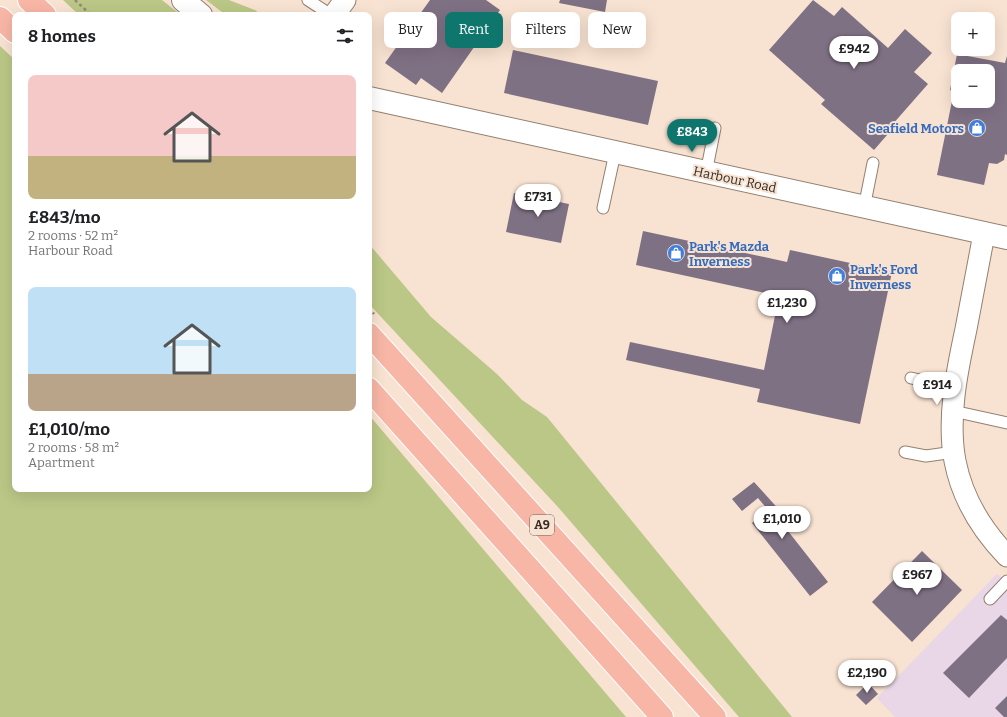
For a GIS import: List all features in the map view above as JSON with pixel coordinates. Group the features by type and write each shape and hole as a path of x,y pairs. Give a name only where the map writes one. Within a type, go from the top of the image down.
{"highway":[{"path":"29,0 43,12"},
{"path":"0,18 12,29"},
{"name":"A9","path":"372,337 715,717"},
{"path":"372,392 662,717"}],"street":[{"path":"183,0 197,12"},
{"path":"335,12 345,0"},
{"name":"Harbour Road","path":"372,99 864,208 1007,238"},
{"path":"984,234 960,359 956,388 953,411 954,452 955,462 968,501 993,541 1007,556"}],"lane":[{"path":"308,0 328,12"},
{"path":"706,173 715,128"},
{"path":"603,208 615,153"},
{"path":"864,208 873,163"},
{"path":"911,378 956,388"},
{"path":"953,411 1007,423"},
{"path":"904,452 926,456 954,452"},
{"path":"990,599 1007,581"}],"path":[{"path":"75,0 88,12"}],"shaded area":[{"path":"997,574 1007,581 1007,717 895,717 877,698"}],"green space":[{"path":"63,0 162,0 177,12 76,12"},
{"path":"206,0 229,0 257,11 256,12 222,12"},
{"path":"0,46 12,57 12,492 372,492 372,419 626,717 0,717"},
{"path":"372,248 431,317 497,374 522,400 547,417 792,717 739,717 558,507 372,307"}],"building":[{"path":"430,0 486,0 500,10 499,12 445,12 445,48 473,48 442,93 421,78 416,85 385,63 396,48 437,48 437,12 421,12"},
{"path":"560,0 607,0 605,12 559,3"},
{"path":"813,0 834,16 842,7 888,48 905,29 932,53 914,72 928,84 892,125 894,127 874,150 821,104 825,100 769,50"},
{"path":"513,50 658,81 648,125 504,93"},
{"name":"Seafield Motors","path":"957,56 968,56 1005,63 1007,56 1007,155 1005,154 1004,160 997,164 989,163 984,185 937,175 951,106 951,108 995,108 995,64 955,64"},
{"path":"514,193 569,204 561,243 506,232"},
{"path":"643,231 787,262 790,250 892,272 860,424 757,402 760,389 626,360 630,342 764,370 779,296 636,265"},
{"path":"754,482 782,513 777,517 828,582 810,596 752,523 768,510 758,498 742,511 732,499"},
{"path":"922,551 962,590 912,642 872,602"},
{"path":"1001,615 1007,620 1007,658 969,698 943,673"},
{"path":"868,683 878,694 866,705 856,695"},
{"path":"1007,696 1007,717 1004,717 995,708"}],"place":[{"name":"Seafield Motors","path":"977,128"},
{"name":"Park's Mazda Inverness","path":"676,253"},
{"name":"Park's Ford Inverness","path":"837,276"}]}
